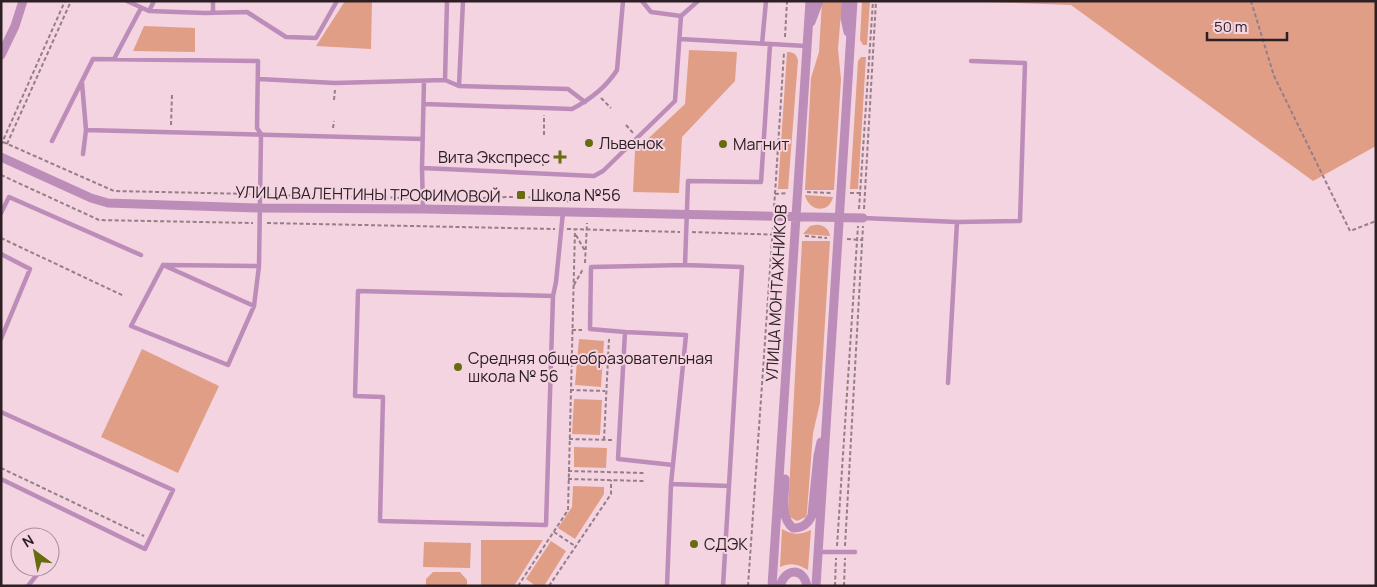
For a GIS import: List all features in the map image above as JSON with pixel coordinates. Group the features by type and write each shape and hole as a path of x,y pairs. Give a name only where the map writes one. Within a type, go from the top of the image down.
{"street":[{"path":"1,55 15,26 23,1"},
{"name":"УЛИЦА МОНТАЖНИКОВ","path":"772,586 810,1"},
{"path":"808,30 819,1"},
{"path":"846,1 845,18 850,42"},
{"path":"816,586 853,1"},
{"name":"УЛИЦА ВАЛЕНТИНЫ ТРОФИМОВОЙ","path":"1,157 91,198 108,203 259,208 423,209 861,218"},
{"path":"782,444 786,470 784,514 793,528 799,528 805,526 810,521 812,515 818,456 827,422"},
{"path":"780,586 786,574 797,572 806,580 807,586"}],"lane":[{"path":"127,1 149,11 247,12 286,36 316,38 337,1"},
{"path":"149,11 154,1"},
{"path":"213,1 213,13"},
{"path":"444,80 446,1"},
{"path":"459,86 463,1"},
{"path":"424,104 572,109 585,102 612,78 617,70 623,1"},
{"path":"642,1 651,12 681,16"},
{"path":"422,168 594,176 604,171 675,101 681,16 698,1"},
{"path":"762,44 766,1"},
{"path":"114,59 141,8"},
{"path":"680,39 806,46"},
{"path":"685,265 688,181 761,182 770,45"},
{"path":"52,141 93,59 258,61 258,128 261,134 258,223 259,266 254,306 228,365 131,326 163,265"},
{"path":"861,218 957,222 1020,222 1025,63 971,61"},
{"path":"258,79 335,83 444,80 459,86 568,89 585,102"},
{"path":"82,81 86,130 83,154"},
{"path":"423,209 424,81"},
{"path":"86,130 423,139"},
{"path":"1,213 9,196 141,255"},
{"path":"553,296 358,291 355,396 383,397 380,521 546,525 553,296 563,212"},
{"path":"948,383 957,222"},
{"path":"1,254 30,268 1,339"},
{"path":"163,265 259,266"},
{"path":"163,265 254,306"},
{"path":"666,586 672,465 686,335 590,330 591,267 685,265 742,267 723,586"},
{"path":"625,332 618,459 672,465"},
{"path":"1,412 172,490 145,549 1,479"},
{"path":"671,484 729,486"},
{"path":"818,552 854,552"}],"path":[{"path":"65,1 2,143 114,191 423,198"},
{"path":"8,144 71,1"},
{"path":"775,194 787,1"},
{"path":"844,586 862,240 861,218 874,1"},
{"path":"1251,1 1274,76 1350,231 1376,220"},
{"path":"596,92 611,108"},
{"path":"171,132 172,94"},
{"path":"544,108 544,136"},
{"path":"1,175 99,220 772,234 862,240"},
{"path":"468,200 499,197 547,198 578,202"},
{"path":"835,586 857,240 861,218"},
{"path":"518,586 568,510 575,230"},
{"path":"575,233 586,253"},
{"path":"748,586 772,234"},
{"path":"1,238 124,296"},
{"path":"573,286 585,265"},
{"path":"572,330 583,330"},
{"path":"604,440 610,332"},
{"path":"570,390 606,391"},
{"path":"569,439 613,440"},
{"path":"612,464 612,472"},
{"path":"1,468 150,538"},
{"path":"568,471 644,473"},
{"path":"568,479 644,481"},
{"path":"549,586 611,494 611,480"},
{"path":"554,532 575,546"}],"shaded area":[{"path":"345,1 372,1 371,49 316,46"},
{"path":"822,1 842,1 838,49 841,79 834,190 805,190 811,78 819,52"},
{"path":"862,1 870,1 867,45 863,45 860,40"},
{"path":"961,1 1376,1 1376,146 1313,181 1071,5"},
{"path":"144,26 195,28 195,52 133,51"},
{"path":"689,50 737,52 735,81 682,137 679,193 633,192 635,151 685,104"},
{"path":"787,52 794,54 798,60 788,189 778,189"},
{"path":"861,57 866,57 858,189 850,189 858,61"},
{"path":"805,195 833,197 828,206 819,209 807,201"},
{"path":"810,226 825,227 830,236 803,234"},
{"path":"802,241 830,241 820,403 813,433 807,512 806,517 797,521 790,517 788,511"},
{"path":"579,339 604,341 601,387 575,385"},
{"path":"142,349 219,386 178,473 101,437"},
{"path":"574,399 602,400 600,435 572,434"},
{"path":"574,447 607,448 606,468 574,467"},
{"path":"573,486 604,487 604,494 575,539 558,528 572,507"},
{"path":"782,529 796,534 811,530 808,570 794,564 780,567"},
{"path":"481,540 543,540 514,586 481,586"},
{"path":"551,541 566,551 544,586 536,586 526,579"},
{"path":"424,542 471,543 470,568 423,567"},
{"path":"433,572 460,572 467,580 467,586 426,586 426,579"}],"place":[{"name":"Львенок","path":"589,143"},
{"name":"Магнит","path":"723,144"},
{"name":"Вита Экспресс","path":"560,157"},
{"name":"Школа №56","path":"521,195"},
{"name":"Средняя общеобразовательная школа № 56","path":"458,367"},
{"name":"СДЭК","path":"694,544"}]}
